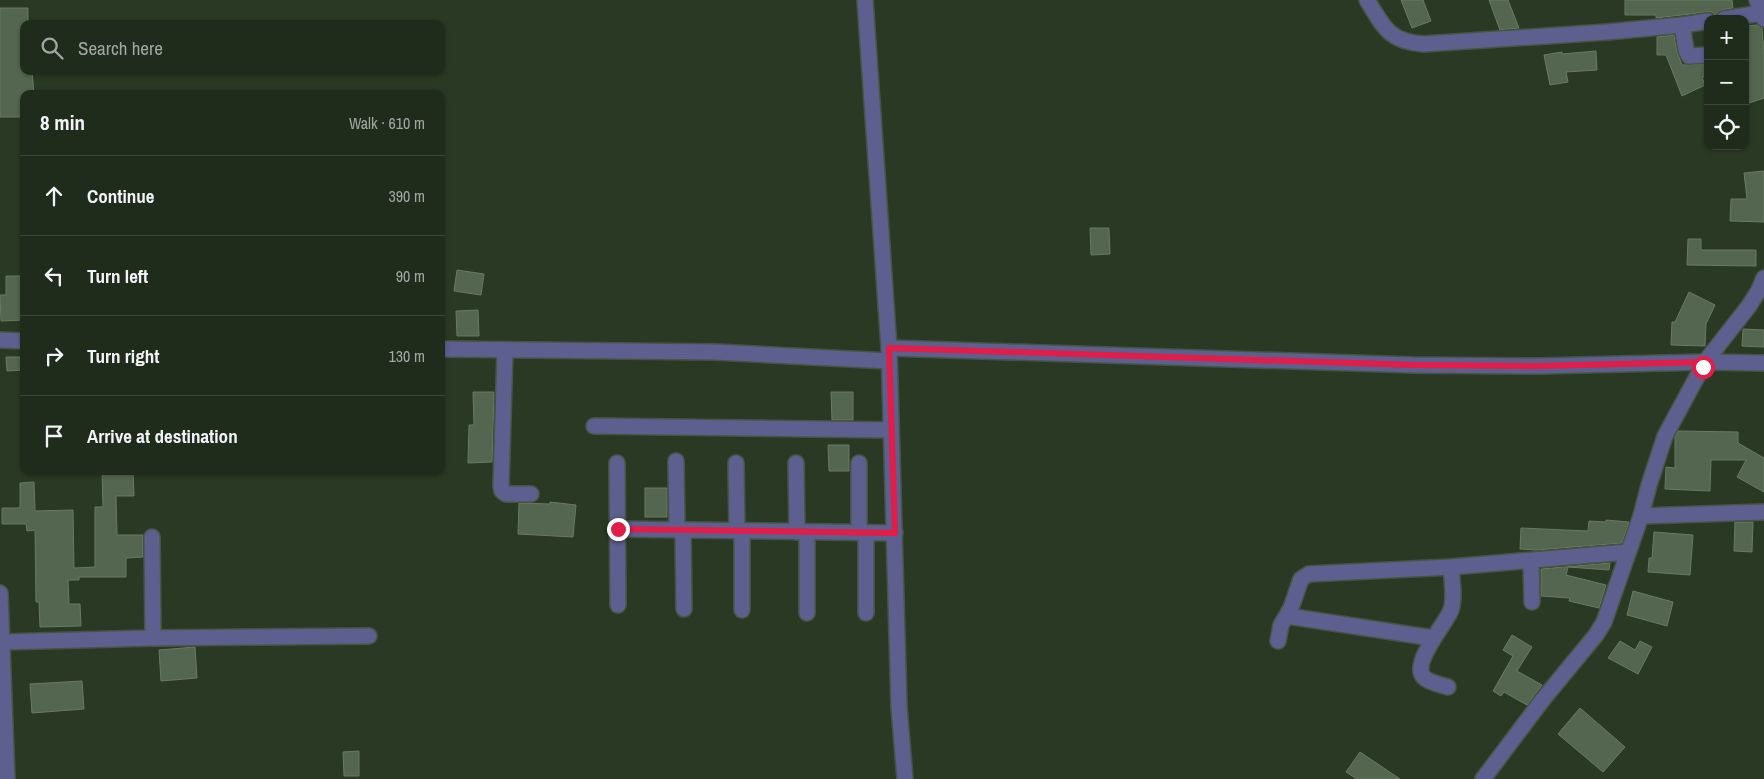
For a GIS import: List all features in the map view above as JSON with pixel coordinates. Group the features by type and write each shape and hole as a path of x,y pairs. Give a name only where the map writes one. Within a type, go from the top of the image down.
{"street":[{"path":"865,0 889,355 899,707 904,779"},
{"path":"1367,0 1385,28 1397,38 1423,44 1682,26 1704,22"},
{"path":"1742,15 1761,11"},
{"path":"1682,26 1686,50 1689,56 1704,55"},
{"path":"1483,779 1544,698 1596,636 1604,622 1641,516 1665,436 1704,364 1748,306 1759,290 1764,278"},
{"path":"0,340 20,341"},
{"path":"445,349 715,352 1414,365 1764,364"},
{"path":"505,350 501,486 502,491 506,494 531,494"},
{"path":"594,426 892,430"},
{"path":"676,461 684,609"},
{"path":"617,463 618,605"},
{"path":"736,463 742,610"},
{"path":"796,463 807,613"},
{"path":"859,463 866,613"},
{"path":"1641,516 1764,512"},
{"path":"618,529 895,533"},
{"path":"152,537 153,638"},
{"path":"1278,641 1281,625 1301,578 1309,574 1451,568 1628,552"},
{"path":"1531,561 1532,602"},
{"path":"1448,687 1425,679 1421,674 1420,667 1433,638 1452,608 1451,568"},
{"path":"0,593 7,779"},
{"path":"1286,616 1433,638"},
{"path":"2,642 153,638 368,636"}],"building":[{"path":"1401,0 1423,0 1431,21 1412,28"},
{"path":"1489,0 1508,0 1519,28 1500,30"},
{"path":"1625,0 1732,0 1733,8 1722,10 1715,15 1712,12 1707,12 1656,18 1656,15 1625,15"},
{"path":"0,8 28,8 28,20 20,20 20,75 32,75 34,90 20,90 20,117 0,117"},
{"path":"1757,25 1762,28 1764,98 1749,103 1749,60 1749,26"},
{"path":"1674,35 1682,65 1704,64 1704,77 1702,77 1704,85 1682,96 1666,55 1657,55 1657,37"},
{"path":"1596,51 1597,70 1566,72 1568,82 1550,85 1544,55 1562,52 1562,54"},
{"path":"1764,171 1764,222 1730,221 1731,199 1747,199 1744,173"},
{"path":"1090,228 1109,228 1110,254 1091,255"},
{"path":"1688,239 1701,239 1701,250 1756,250 1756,266 1687,265"},
{"path":"457,270 484,274 481,295 454,291"},
{"path":"6,276 20,276 20,320 1,321 0,295 6,295"},
{"path":"1689,292 1715,305 1706,324 1705,346 1671,345 1672,322 1675,322"},
{"path":"478,310 479,336 457,336 456,311"},
{"path":"1743,329 1764,330 1764,347 1742,346"},
{"path":"6,357 20,357 20,370 7,371"},
{"path":"473,392 494,392 492,462 468,463 469,425 474,425"},
{"path":"831,392 853,392 853,420 832,420"},
{"path":"1678,431 1738,432 1738,443 1764,458 1764,492 1737,477 1746,460 1711,460 1710,491 1665,489 1666,467 1675,468 1675,437"},
{"path":"828,445 849,445 849,471 829,471"},
{"path":"102,475 133,475 134,496 116,496 117,535 143,535 143,557 126,558 126,577 79,577 79,580 68,580 69,604 80,604 81,626 40,627 39,602 36,602 35,530 27,531 26,524 2,524 2,508 20,508 20,483 34,482 35,511 73,510 74,568 95,567 95,507 103,507"},
{"path":"645,488 667,488 667,517 645,517"},
{"path":"550,502 576,505 573,537 518,534 519,503 550,504"},
{"path":"1606,520 1629,522 1622,543 1536,550 1520,549 1521,528 1588,531 1589,521 1606,522"},
{"path":"1735,522 1753,522 1752,552 1734,551"},
{"path":"1654,532 1693,535 1690,575 1648,572 1649,558 1652,558"},
{"path":"1610,563 1609,570 1568,567 1566,575 1606,585 1599,608 1569,601 1570,598 1541,596 1541,569"},
{"path":"1633,591 1673,602 1667,626 1627,615"},
{"path":"1512,635 1532,647 1517,671 1542,685 1527,705 1504,692 1501,696 1493,691 1513,656 1503,650"},
{"path":"1620,641 1635,650 1640,641 1652,647 1638,674 1608,658"},
{"path":"195,647 197,678 161,681 159,650"},
{"path":"82,681 84,709 32,713 30,684"},
{"path":"1580,708 1625,747 1603,772 1558,734"},
{"path":"359,751 359,776 344,776 343,752"},
{"path":"1360,752 1400,779 1357,779 1346,772"}],"route":[{"path":"618,529 895,533 889,348 1414,365 1539,366 1705,362 1703,367"}]}
